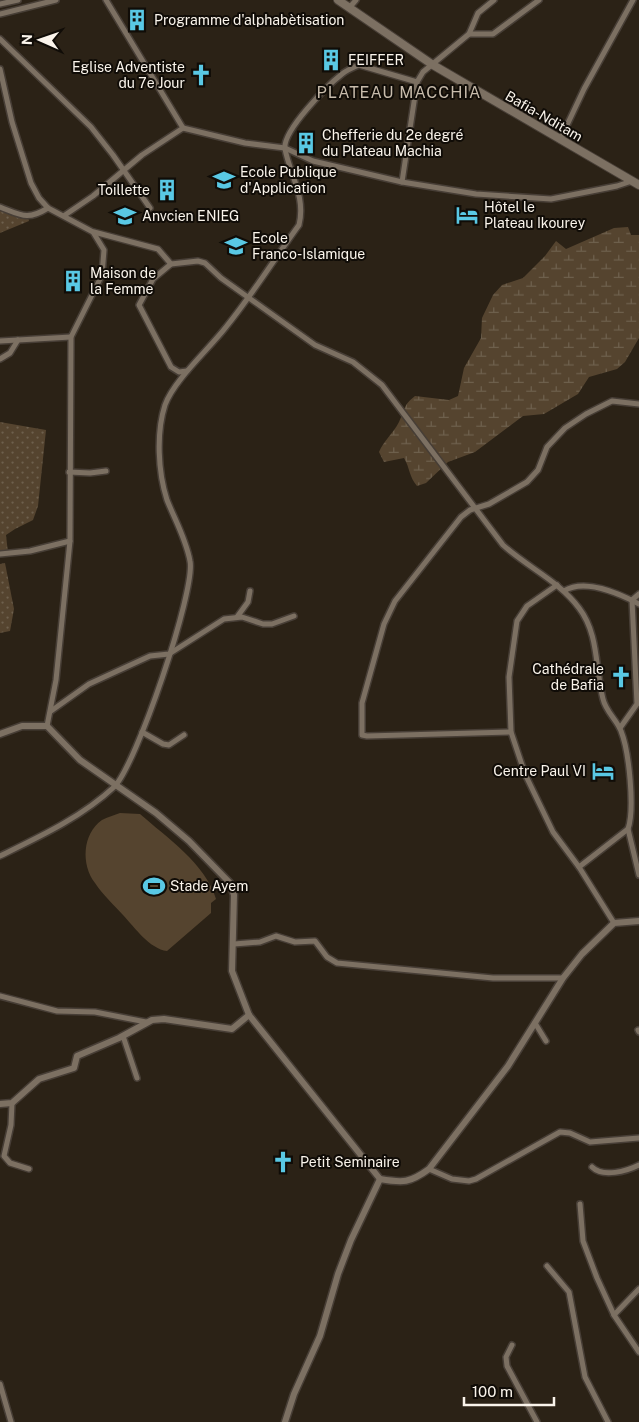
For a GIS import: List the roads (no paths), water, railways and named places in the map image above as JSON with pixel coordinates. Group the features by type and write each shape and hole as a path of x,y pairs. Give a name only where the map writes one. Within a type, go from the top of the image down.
{"main road":[{"name":"Bafia-Nditam","path":"338,0 432,64 636,183"}],"street":[{"path":"0,4 18,0"},
{"path":"0,14 56,0"},
{"path":"106,0 183,128 245,143 285,148 313,161 402,182 476,194 551,199 636,183"},
{"path":"350,8 356,0"},
{"path":"402,182 417,82 423,72 469,34 478,13 494,0"},
{"path":"469,34 494,34 539,0"},
{"path":"560,140 584,89 633,0"},
{"path":"0,39 92,128 150,208"},
{"path":"0,856 62,823 115,786 127,767 142,732 169,654 188,594 191,578 187,548 167,498 163,482 160,441 165,404 187,371 227,326 300,224 302,209 285,148 295,125 344,72 360,65 366,65 417,82"},
{"path":"0,69 12,122 31,183 39,198 48,208 66,215 94,232 158,249 172,264"},
{"path":"66,215 94,196 124,170 183,128"},
{"path":"0,207 16,215 24,216 39,213 48,208"},
{"path":"47,726 56,680 70,541 71,337 102,275 104,250 94,232"},
{"path":"187,371 179,372 171,367 139,304 153,279 172,264 202,262 315,345 353,362 382,385 405,412 503,545 517,558 557,585 579,608 588,623 595,645 603,700 611,718 620,728 624,740 632,799 631,820 628,829 639,875"},
{"path":"0,341 71,337"},
{"path":"0,359 10,353 18,340"},
{"path":"511,732 367,736 362,734 362,703 384,624 395,601 461,517 474,508 489,504 527,482 538,470 547,447 565,428 586,414 612,401 639,404"},
{"path":"69,472 90,473 106,471"},
{"path":"0,554 37,549 70,541"},
{"path":"564,592 570,587 590,584 639,604"},
{"path":"557,585 528,606 517,621 509,678 513,744 529,784 553,832 579,868 614,923"},
{"path":"237,617 248,602 250,591"},
{"path":"632,600 639,594"},
{"path":"620,728 637,704 632,600"},
{"path":"51,711 89,684 150,656 169,654 224,619 237,617 263,624 281,623 294,616"},
{"path":"0,734 22,726 47,726 80,760 156,813 189,841 230,883 235,907 232,971 249,1015 380,1179 398,1182 409,1181 416,1179 429,1169 508,1066 563,978 582,954 614,923 639,921"},
{"path":"142,732 163,744 169,745 184,735"},
{"path":"632,799 639,797"},
{"path":"579,868 628,829"},
{"path":"234,944 260,942 270,937 280,936 295,942 315,941 327,957 337,963 485,977 563,978"},
{"path":"0,996 57,1011 95,1012 146,1022 164,1019 232,1028 249,1015"},
{"path":"0,1104 12,1103 39,1079 74,1068 77,1056 82,1052 122,1036 146,1022"},
{"path":"535,1023 546,1041"},
{"path":"122,1036 137,1078"},
{"path":"12,1103 11,1124 4,1156 10,1163 30,1168"},
{"path":"429,1169 448,1178 469,1181 483,1176 560,1132 570,1132 590,1142 639,1138"},
{"path":"592,1167 597,1171 613,1172 639,1165"},
{"path":"285,1422 294,1394 320,1336 338,1274 351,1240 380,1179"},
{"path":"580,1204 583,1242 614,1315 639,1352"},
{"path":"547,1266 569,1292 585,1377 608,1422"},
{"path":"614,1315 639,1289"},
{"path":"512,1345 506,1357 507,1366 537,1422"},
{"path":"0,1384 10,1422"}],"place":[{"name":"Programme d'alphabètisation","path":"137,20"},
{"name":"FEIFFER","path":"331,60"},
{"name":"Eglise Adventiste du 7e Jour","path":"201,75"},
{"name":"Chefferie du 2e degré du Plateau Machia","path":"306,143"},
{"name":"Ecole Publique d'Application","path":"224,180"},
{"name":"Toillette","path":"167,190"},
{"name":"Hôtel le Plateau Ikourey","path":"467,215"},
{"name":"Anvcien ENIEG","path":"125,216"},
{"name":"Ecole Franco-Islamique","path":"236,246"},
{"name":"Maison de la Femme","path":"73,281"},
{"name":"Cathédrale de Bafia","path":"621,677"},
{"name":"Centre Paul VI","path":"603,771"},
{"name":"Stade Ayem","path":"154,886"},
{"name":"Petit Seminaire","path":"283,1162"}],"district":[{"name":"PLATEAU MACCHIA","path":"399,92"}]}
